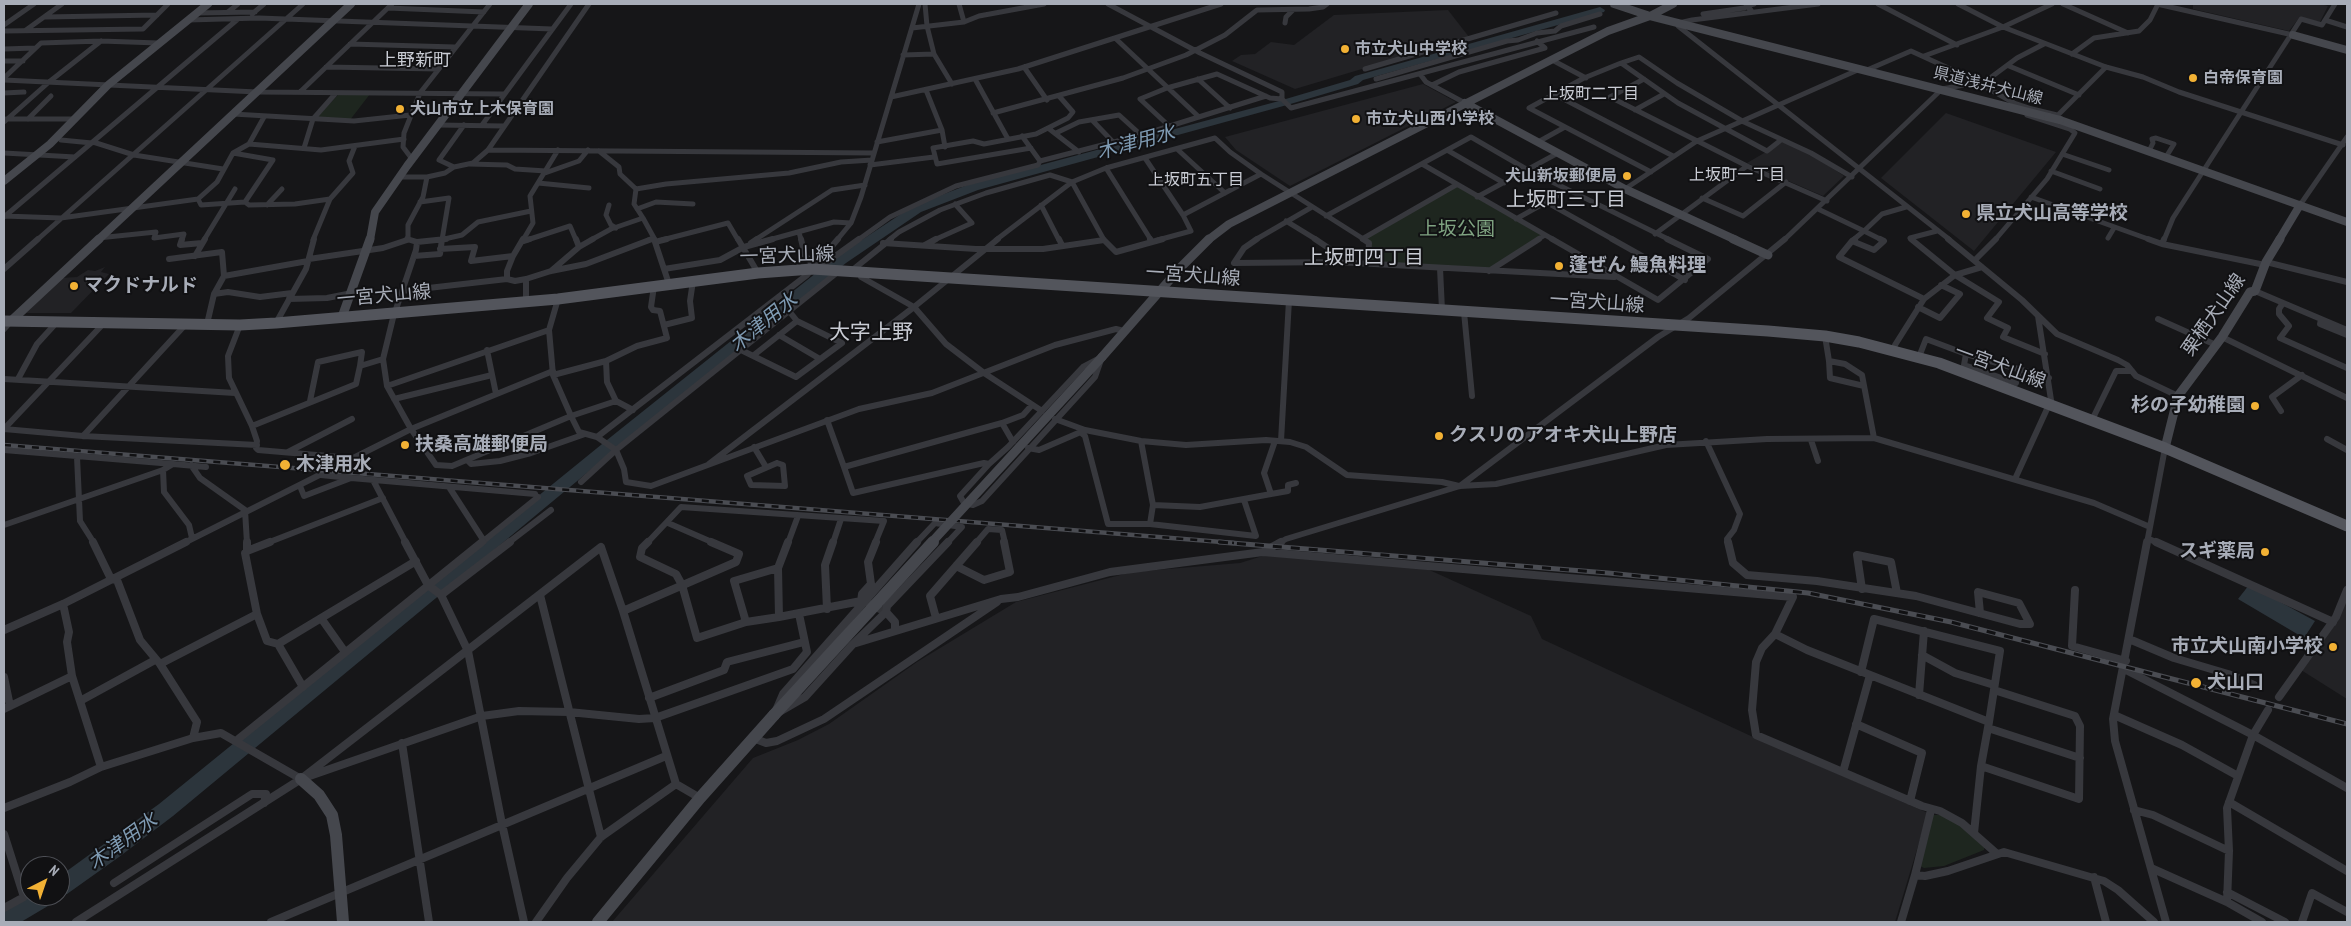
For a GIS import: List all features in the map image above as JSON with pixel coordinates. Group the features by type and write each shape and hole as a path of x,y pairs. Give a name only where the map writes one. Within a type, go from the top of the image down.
{"main road":[{"name":"一宮犬山線","path":"7,321 240,325 276,323 558,299 758,273 812,269 1825,336 1919,357 2165,448 2347,526"}],"street":[{"path":"4,25 34,4"},
{"path":"25,31 62,4"},
{"path":"4,37 7,31 143,29 168,4"},
{"path":"4,181 37,155 76,119 108,85 208,4"},
{"path":"228,12 238,4"},
{"path":"246,19 264,4"},
{"path":"4,269 303,4"},
{"path":"4,329 7,321 128,209 182,162 351,4"},
{"path":"447,11 452,4"},
{"path":"412,159 404,147 404,139 410,115 420,93 490,4"},
{"path":"342,317 368,249 376,212 412,159 529,4"},
{"path":"482,125 571,4"},
{"path":"469,164 488,150 589,4"},
{"path":"600,440 633,410 793,287 812,269 851,223 865,185 890,97 920,4"},
{"path":"925,4 927,26 934,54 952,84"},
{"path":"959,4 964,22"},
{"path":"912,28 964,22 979,16 1044,4"},
{"path":"1108,4 1195,50 1280,90 1282,92 1282,99"},
{"path":"890,97 1024,68 1221,4"},
{"path":"994,113 1047,100 1147,70 1202,47 1225,35 1257,10 1293,10 1323,7 1327,4"},
{"name":"県道浅井犬山線","path":"1614,4 1650,16 2048,116 2347,222"},
{"path":"598,922 700,798 753,738 1102,357 1159,291 1208,240 1229,224 1290,192 1608,31 1650,16 1673,4"},
{"path":"1750,9 1746,6 1754,4"},
{"path":"1780,4 1679,23 1678,26 1975,260 2063,338 2118,360 2132,371 2178,396"},
{"path":"1703,14 1818,4"},
{"path":"1878,4 1957,45"},
{"path":"1958,4 2003,27 2106,67 2143,77 2344,147"},
{"path":"1924,56 2003,27 2052,4"},
{"path":"2063,4 2128,33"},
{"path":"2072,54 2094,38 2139,31 2146,25 2159,4 2293,35 2347,50"},
{"path":"2162,244 2173,218 2293,35 2301,19 2322,25 2334,5 2328,4"},
{"path":"300,92 390,6 484,12"},
{"path":"1285,23 1286,17 1293,10"},
{"path":"196,13 255,12"},
{"path":"1365,70 1556,13"},
{"path":"1376,79 1500,43 1518,40 1536,33 1555,31 1561,26 1600,14"},
{"path":"45,17 157,15"},
{"path":"4,17 16,17"},
{"path":"188,20 286,19 552,29"},
{"path":"4,217 238,20"},
{"path":"2325,20 2347,26"},
{"path":"812,269 827,262 890,217 924,199 956,186 1038,165 1040,161 1079,152 1268,98 1282,99 1294,108 1594,27"},
{"path":"1116,38 1147,70 1199,117"},
{"path":"4,79 41,43 101,41 158,43"},
{"path":"6,120 49,82 101,41"},
{"path":"1432,85 1459,72 1545,48 1537,41"},
{"path":"350,44 455,47"},
{"path":"1055,419 1083,431 1186,445 1278,441 1306,447 1347,475 1442,482 1460,486 1658,337 1678,326 1768,255 1827,201 1942,89 1978,84 1992,78 2017,58 2044,44"},
{"path":"4,49 35,48"},
{"path":"1625,189 1697,141 1744,122 1777,105 1908,52 1924,56 1962,74 2014,103 2032,109"},
{"path":"903,55 934,54"},
{"path":"1651,172 1528,108 1586,78 1639,57 1677,83 1744,122 1811,153 1852,177"},
{"path":"1552,60 1586,78"},
{"path":"4,61 22,61"},
{"path":"1621,63 1664,94 1768,150 1781,140"},
{"path":"2009,66 2079,95"},
{"path":"326,67 439,69"},
{"path":"2050,122 2106,67"},
{"path":"1024,68 1047,100"},
{"path":"1169,126 1140,99 1167,88 1217,74 1268,98"},
{"path":"1420,74 1426,82 1625,189 1768,255"},
{"path":"1956,86 1962,74"},
{"path":"4,79 257,92 504,94"},
{"path":"975,79 1008,140"},
{"path":"1198,79 1230,108"},
{"path":"1644,79 1610,98 1747,166 1827,201"},
{"path":"926,90 942,130 945,147"},
{"path":"4,93 24,92"},
{"path":"304,148 313,119 336,93"},
{"path":"1554,94 1674,156"},
{"path":"1634,110 1664,94"},
{"path":"28,119 51,96"},
{"path":"1031,148 937,164 933,148 973,141 984,144 1008,140 1048,128 1068,118 1073,112 1059,96"},
{"path":"2010,106 2014,105 2057,115"},
{"path":"1975,260 2006,228 2051,172 2074,132 2012,110 2010,106"},
{"path":"233,114 354,121 410,115"},
{"path":"1056,133 1079,122 1119,115 1141,134"},
{"path":"4,217 61,218 198,199 217,182 233,153 249,144 264,117"},
{"path":"6,120 76,119"},
{"path":"1092,120 1114,142"},
{"path":"438,124 504,126"},
{"path":"454,168 439,160 464,125"},
{"path":"1538,142 1565,127"},
{"path":"1048,128 1079,152"},
{"path":"877,142 942,130"},
{"path":"1022,136 1040,161"},
{"path":"1326,216 1447,150 1472,137 1528,170 1708,259 1685,280 1658,300 1422,164"},
{"path":"2300,206 2344,147 2347,137"},
{"path":"709,464 914,307 984,248 1041,205 1072,182 1106,168 1215,138 1230,152 1261,174 1369,243 1368,263"},
{"path":"2149,151 2153,144 2152,139 2156,138 2174,144 2166,157"},
{"path":"249,144 321,150 404,139"},
{"path":"61,140 92,143 134,154 223,169"},
{"path":"276,323 306,269 315,234 330,199 353,173 350,161 355,146"},
{"path":"1177,148 1225,193"},
{"path":"488,150 874,153"},
{"path":"507,279 507,271 513,256 533,223 530,196 558,150"},
{"path":"399,177 427,177 445,173 454,168 469,164 507,166 515,170 545,172 579,161 588,150"},
{"path":"599,150 604,157 619,167 620,174 636,189"},
{"path":"1447,150 1504,183"},
{"path":"4,153 75,157"},
{"path":"233,153 273,160 245,202"},
{"path":"1477,197 1558,153"},
{"path":"2062,154 2109,170"},
{"path":"636,189 666,184 789,173 841,162 871,163 934,156"},
{"path":"1042,411 984,373 946,344 914,307 860,277 856,272 883,243 926,216 955,204 1050,175 1072,182 1104,240 1116,252 1191,231 1183,215 1145,158"},
{"path":"1655,234 1747,166"},
{"path":"1106,168 1152,242"},
{"path":"2051,172 2100,190"},
{"path":"1183,215 1261,174"},
{"path":"407,240 410,219 420,202 427,177"},
{"path":"538,182 589,188"},
{"path":"1702,198 1743,216 1786,182"},
{"path":"664,268 720,260 744,247 832,190 865,185"},
{"path":"1362,238 1456,185"},
{"path":"267,205 282,188"},
{"path":"195,256 224,204 235,189"},
{"path":"636,189 634,204 655,240 669,284"},
{"path":"1516,219 1568,190"},
{"path":"2031,197 2162,244 2347,282"},
{"path":"414,256 440,254 449,198 420,202"},
{"path":"198,199 201,205 245,202 249,205 267,205 330,199"},
{"path":"637,209 656,202 693,204"},
{"path":"1546,202 1685,280"},
{"path":"925,246 941,236 972,223 955,204"},
{"path":"609,205 606,214 611,225 616,228"},
{"path":"1041,205 1062,245"},
{"name":"栗栖犬山線","path":"2165,448 2178,396 2222,337 2250,292 2256,291 2266,264 2300,206"},
{"path":"1312,207 1244,248 1234,263 1368,263 1617,277"},
{"path":"1906,207 1882,214 1852,241 1838,257 1924,299"},
{"path":"1818,209 1884,241 1874,250 1852,241"},
{"path":"224,276 368,249 383,248 407,240 417,242 442,240 462,235 478,222 531,211"},
{"path":"551,271 579,247 616,228 643,218"},
{"path":"1286,221 1336,252 1339,255 1337,262"},
{"path":"744,247 834,222 851,223"},
{"path":"402,291 507,279 515,281 526,279 551,271 586,264 655,240 698,232 728,223 758,273"},
{"path":"523,241 570,226 579,247"},
{"path":"2108,238 2114,228"},
{"path":"1937,231 1910,238 1955,275 1999,302 1987,318 2008,328 2003,337 2045,354"},
{"path":"98,238 156,232 154,238 184,234 180,245 202,242"},
{"path":"800,232 805,256 810,260 812,269"},
{"path":"1489,271 1545,235"},
{"path":"883,243 1043,249 1104,240"},
{"path":"417,242 383,359 387,386 411,428 436,465 452,466 571,416 616,401"},
{"path":"440,249 474,247 471,262 513,256"},
{"path":"169,259 222,252 224,276 214,294 208,324"},
{"path":"1894,350 1895,345 1924,299 1955,275 1982,267"},
{"path":"1440,268 1442,310"},
{"path":"582,482 616,450 839,271"},
{"path":"526,279 526,302"},
{"path":"664,325 692,318 690,302 693,281"},
{"path":"1918,307 1940,318 1960,294 1941,285"},
{"path":"4,630 63,604 192,538 300,486 411,428 553,373 606,361 636,346 667,338 660,311 653,310 651,307 654,286"},
{"path":"2256,291 2347,330"},
{"path":"214,294 228,292 260,297 332,298 352,293"},
{"path":"558,299 549,330 553,373 571,416 579,432 600,440 616,450 624,469 626,482 629,484 651,486 827,420 859,410 932,393 1055,345 1116,329 1124,331"},
{"path":"1271,494 1264,473 1278,441 1289,300"},
{"path":"2283,303 2279,309 2279,314 2289,326 2280,338 2347,368"},
{"path":"741,350 796,377 842,344 797,320 789,311"},
{"path":"1464,312 1472,396"},
{"path":"2038,316 2051,400"},
{"path":"2321,318 2320,324 2347,335"},
{"path":"2158,319 2216,345"},
{"path":"754,355 797,320"},
{"path":"18,379 37,344 57,322"},
{"path":"4,429 46,381 104,323"},
{"path":"83,436 186,324"},
{"path":"240,325 228,356 229,378 252,426 258,450 353,458"},
{"path":"387,386 549,330"},
{"path":"779,335 820,359"},
{"path":"1825,336 1830,378 1864,386"},
{"path":"2222,337 2347,398"},
{"path":"1919,357 1926,339 1966,354 2049,378"},
{"path":"487,350 496,394"},
{"path":"252,426 356,384 362,352 318,362 310,401"},
{"path":"1966,354 1964,365 2016,383 2019,370"},
{"path":"1102,357 1095,377 1028,448 982,501 973,505 964,503 960,496 990,464 1083,367 1102,357"},
{"path":"360,366 383,359"},
{"path":"606,361 608,382 616,401 633,410"},
{"path":"1829,361 1853,368 1862,375 1874,438"},
{"path":"2092,420 2116,370 2132,371"},
{"path":"394,399 492,375"},
{"path":"2282,411 2272,397 2282,388 2291,385 2302,375"},
{"path":"4,379 235,393"},
{"path":"844,467 1002,423 1023,415 1032,405"},
{"path":"2015,479 2047,409"},
{"path":"288,453 352,420"},
{"path":"827,420 853,493 984,463 990,464"},
{"path":"1002,423 1013,442"},
{"path":"4,429 83,436 257,444"},
{"path":"1028,448 1039,450 1065,437 1083,431"},
{"path":"1083,431 1108,524 1150,524 1256,536 1244,500"},
{"path":"467,460 471,464 500,460 531,453 584,434"},
{"path":"1262,552 1286,539 1321,530 1460,486 1496,484 1666,445 1706,441 1767,439 1874,438 2105,506 2150,527"},
{"path":"2328,439 2347,450"},
{"path":"1141,440 1154,505 1150,524"},
{"path":"1811,440 1818,461"},
{"path":"1706,441 1740,514 1734,530 1727,538 1733,563 1747,575 1817,581 1897,593 2020,624 2030,624 2019,603 1978,592 1980,613"},
{"path":"754,447 766,467"},
{"path":"2165,448 2114,716 2115,741 2166,922"},
{"path":"4,450 77,458 206,467"},
{"path":"77,458 80,521 101,555 111,579"},
{"path":"777,463 783,465 785,486 751,485 747,476 766,467 777,463"},
{"path":"4,524 163,470 173,464"},
{"path":"192,466 200,478 245,510 247,551 245,553 257,614 267,641 278,644 303,687"},
{"path":"163,470 164,492 189,524 192,538"},
{"path":"238,740 537,495 320,475"},
{"path":"300,486 304,496 351,478"},
{"path":"373,480 428,586 441,594 468,651 502,824 524,922"},
{"path":"1154,505 1200,507 1288,491 1288,485 1296,483"},
{"path":"449,487 484,540"},
{"path":"247,551 383,498"},
{"path":"681,507 841,519 884,520 868,562 871,584 862,594 864,602 746,622 697,638 682,585 676,574 640,558 642,548 668,523 681,507"},
{"path":"441,594 551,510"},
{"path":"779,617 778,568 798,516"},
{"path":"827,609 825,565 841,519"},
{"path":"623,611 736,562 739,554 668,523"},
{"path":"935,523 962,527 887,606 886,612 853,644 806,697 774,715 783,694 898,562 935,523"},
{"path":"936,618 930,596 988,529 1002,530 1010,572 984,580 956,566"},
{"path":"2149,539 2333,622"},
{"path":"76,922 301,779 601,547 623,611 676,784 700,798"},
{"path":"853,644 859,644 895,630 1001,599 1018,597 1124,569 1236,557 1262,552 1793,597 1775,634 1762,648 1756,662 1752,710 1756,735 1931,810 1940,811 1962,823 1996,853"},
{"path":"1862,589 1858,555 1891,562 1897,593"},
{"path":"278,644 416,561"},
{"path":"746,622 734,581 778,568"},
{"path":"111,579 117,580 140,640 158,662 197,722 193,738"},
{"path":"2075,590 2072,646 2125,665 2347,788"},
{"path":"2279,697 2333,622 2347,590"},
{"path":"540,595 601,837"},
{"path":"753,738 766,743 777,741 824,719 1001,599"},
{"path":"63,604 69,632 67,642 72,676 101,766"},
{"path":"886,612 895,622 895,630"},
{"path":"80,701 257,614"},
{"path":"301,779 482,716 519,711 569,712 639,719 655,718 792,669 807,652 799,614"},
{"path":"321,618 345,652"},
{"path":"1861,672 1874,620 2000,651 1981,766 1974,833"},
{"path":"1919,695 1924,631"},
{"path":"1775,634 1807,650 1988,725 2080,758"},
{"path":"2129,639 2201,668 2228,674 2254,685"},
{"path":"649,698 724,670 728,662 804,642"},
{"path":"1922,656 1956,673 1994,688 2075,716 2080,726 2079,799 1981,766"},
{"path":"1843,772 1870,675"},
{"path":"4,677 7,707 72,676"},
{"path":"2227,898 2229,850 2227,808 2253,735 2268,710"},
{"path":"2114,716 2182,745 2238,776"},
{"path":"1856,724 1922,753 1910,801"},
{"path":"4,808 70,782 101,766 193,738 221,733 238,740 301,779 319,795 332,815 341,892 342,922"},
{"path":"402,743 429,922"},
{"path":"270,922 666,756"},
{"path":"536,922 572,872 601,837 676,784"},
{"path":"114,883 252,794 266,794 264,803"},
{"path":"2229,802 2347,871"},
{"path":"1901,922 1931,810"},
{"path":"2134,810 2153,814 2229,850"},
{"path":"4,834 24,897 4,908"},
{"path":"1915,875 1925,876 2004,852 2094,877 2118,890 2154,922"},
{"path":"2151,868 2285,922"},
{"path":"2094,877 2106,922"},
{"path":"2302,922 2312,893 2347,912"},
{"path":"2227,898 2262,922"}],"shaded area":[{"path":"2193,4 2321,4 2328,6 2320,22 2299,18 2289,31 2193,9"},
{"name":"市立犬山中学校","path":"1448,10 1469,37 1295,89 1232,61 1241,55 1255,54 1271,42 1294,45 1334,15"},
{"name":"市立犬山西小学校","path":"1423,84 1456,102 1290,186 1236,150 1225,137"},
{"name":"県立犬山高等学校","path":"1946,113 2056,152 1974,251 1881,178"},
{"path":"1783,142 1813,155 1844,176 1823,196 1747,163"},
{"path":"105,267 101,272 109,274 71,313 26,313 61,278 77,277 88,270 95,271"},
{"path":"1269,554 1425,568 1531,616 1542,639 1753,737 1928,813 1895,922 612,922 753,758 798,740 829,724 917,662 1016,602 1132,572 1240,563"},
{"path":"2249,585 2315,621 2304,638 2238,599"},
{"name":"市立犬山南小学校","path":"2347,597 2347,699 2301,670"}],"green space":[{"path":"370,94 350,120 317,117 338,95"},
{"name":"上坂公園","path":"1456,185 1545,235 1489,271 1368,263 1369,243 1362,239"},
{"path":"1933,815 1942,815 1960,825 1984,847 1984,850 1944,866 1924,868 1920,866"}],"waterway":[{"name":"木津用水","path":"70,880 166,810 612,444 841,260 917,209 974,187 1283,103 1354,82 1359,78 1600,10"},
{"name":"木津用水","path":"4,921 29,906"}],"tunnel":[{"path":"866,602 886,612"}],"railway":[{"path":"4,445 1234,543"},
{"path":"1219,542 1608,573 1808,593 1951,622 2347,724"}],"place":[{"name":"市立犬山中学校","path":"1345,49"},
{"name":"白帝保育園","path":"2193,78"},
{"name":"犬山市立上木保育園","path":"400,109"},
{"name":"市立犬山西小学校","path":"1356,119"},
{"name":"犬山新坂郵便局","path":"1627,176"},
{"name":"県立犬山高等学校","path":"1966,214"},
{"name":"蓬ぜん 鰻魚料理","path":"1559,266"},
{"name":"マクドナルド","path":"74,286"},
{"name":"杉の子幼稚園","path":"2255,406"},
{"name":"クスリのアオキ犬山上野店","path":"1439,436"},
{"name":"扶桑高雄郵便局","path":"405,445"},
{"name":"木津用水","path":"285,465"},
{"name":"スギ薬局","path":"2265,552"},
{"name":"市立犬山南小学校","path":"2333,647"},
{"name":"犬山口","path":"2196,683"}],"district":[{"name":"上野新町","path":"415,61"},
{"name":"上坂町二丁目","path":"1591,94"},
{"name":"上坂町一丁目","path":"1737,175"},
{"name":"上坂町五丁目","path":"1196,180"},
{"name":"上坂町三丁目","path":"1566,200"},
{"name":"上坂町四丁目","path":"1364,258"},
{"name":"大字上野","path":"871,333"}]}
